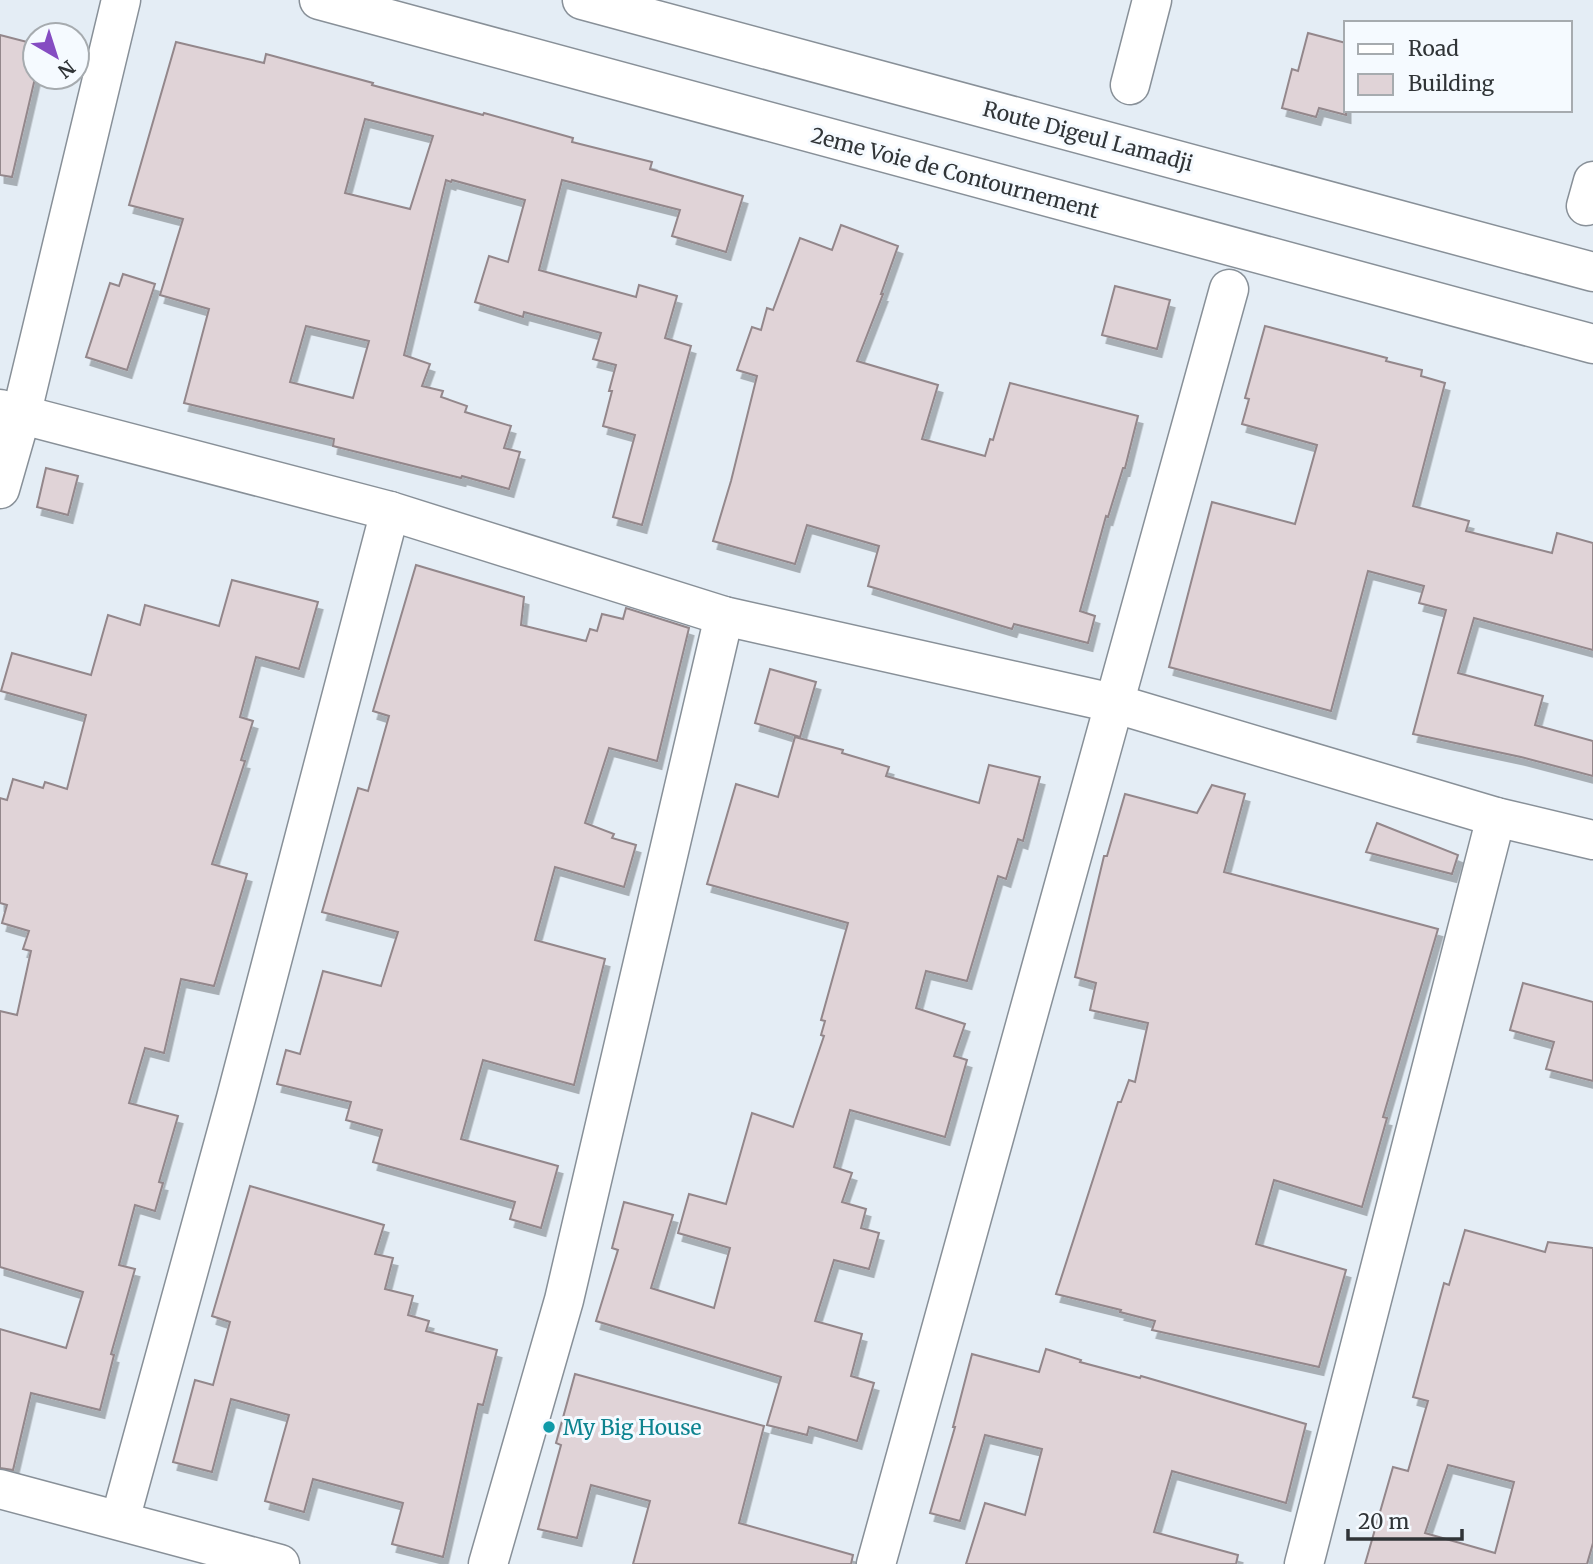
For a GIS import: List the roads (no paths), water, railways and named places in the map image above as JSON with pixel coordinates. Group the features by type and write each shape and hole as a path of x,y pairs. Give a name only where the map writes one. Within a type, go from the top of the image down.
{"street":[{"path":"0,489 10,413 121,0"},
{"name":"2eme Voie de Contournement","path":"318,0 1593,344"},
{"name":"Route Digeul Lamadji","path":"582,0 1593,272"},
{"path":"1130,85 1152,0"},
{"path":"876,1564 1229,289"},
{"path":"10,413 390,511 724,616 1113,704 1496,817 1593,840"},
{"path":"120,1520 232,1111 390,511"},
{"path":"488,1564 564,1300 724,616"},
{"path":"1304,1564 1496,817"},
{"path":"0,1489 280,1564"}],"place":[{"name":"My Big House","path":"549,1427"}]}
